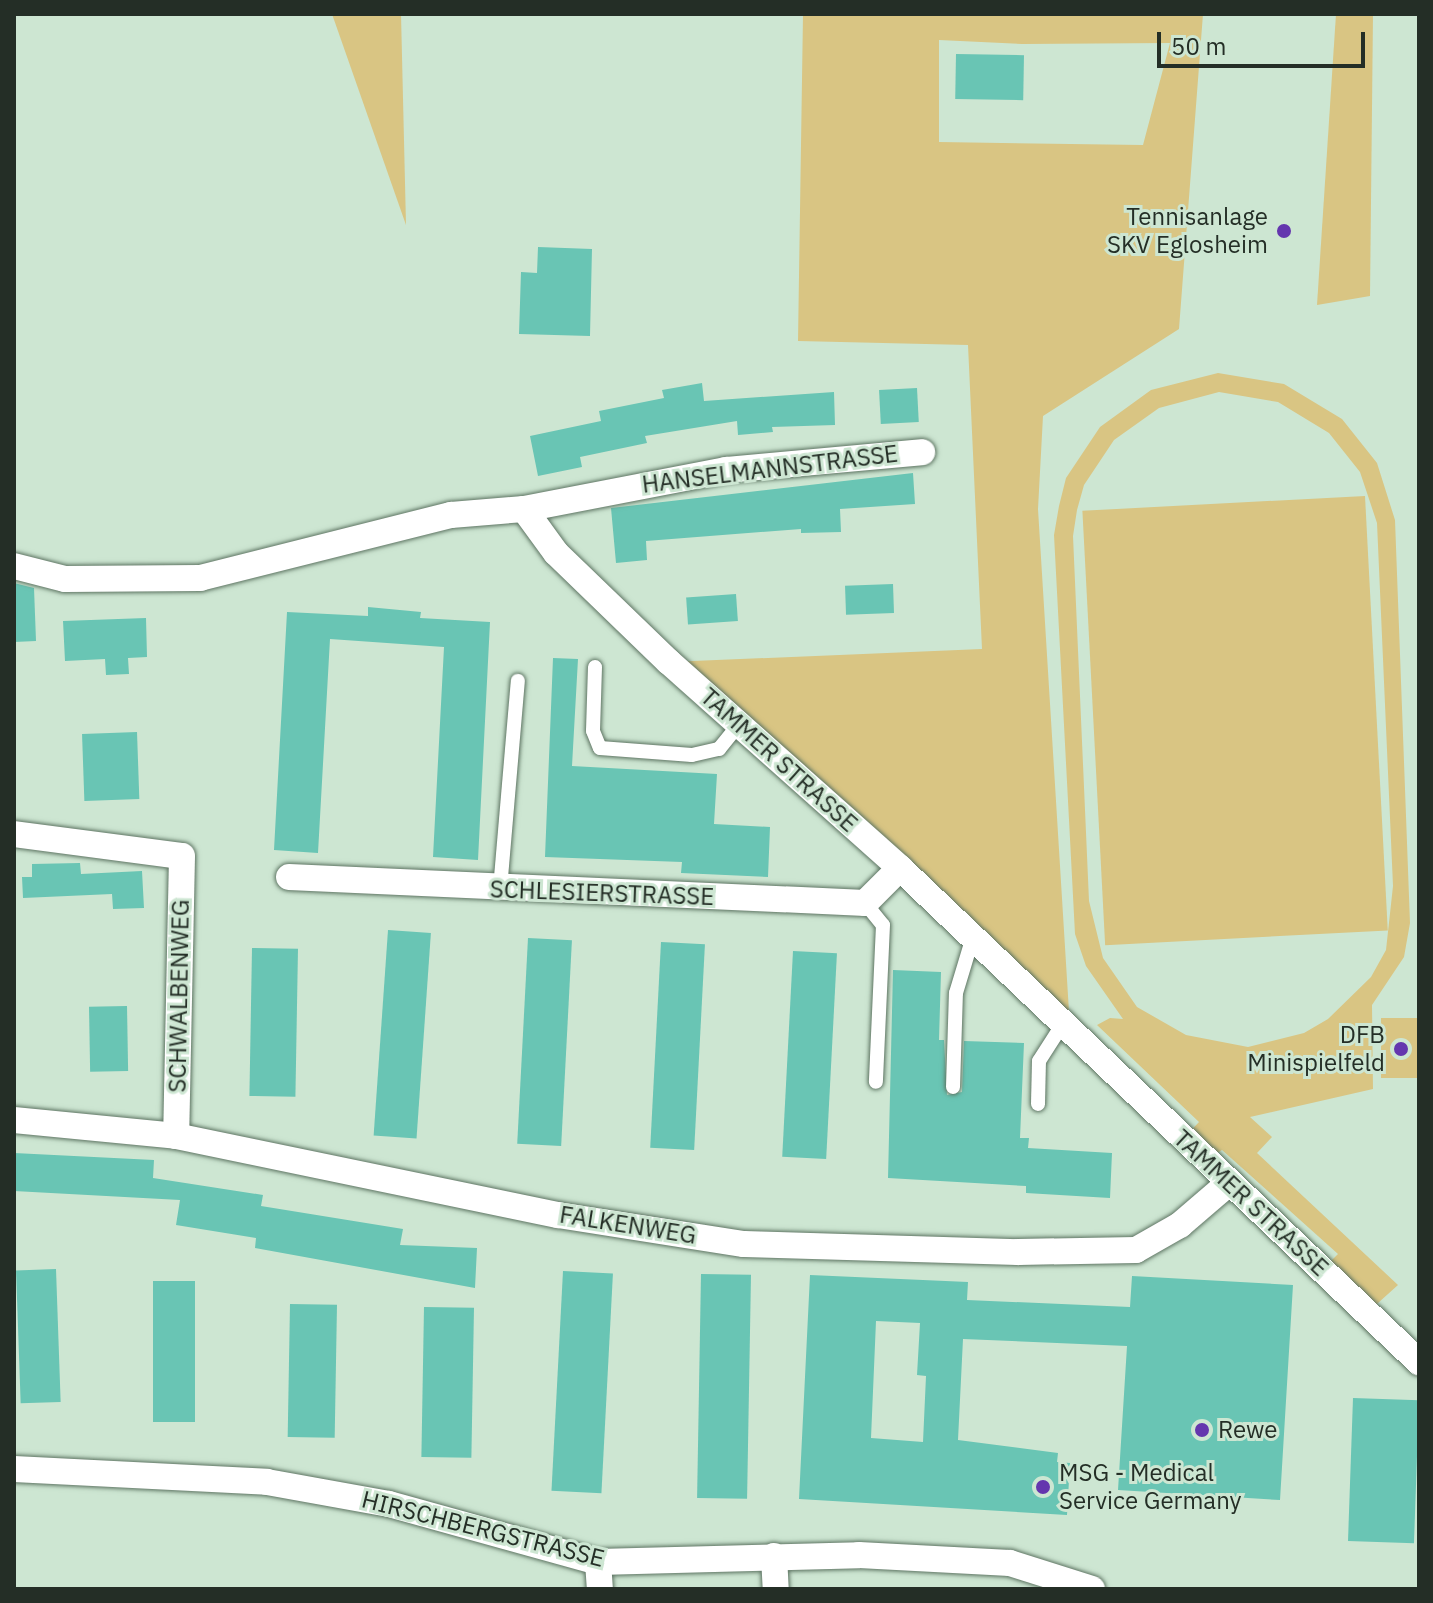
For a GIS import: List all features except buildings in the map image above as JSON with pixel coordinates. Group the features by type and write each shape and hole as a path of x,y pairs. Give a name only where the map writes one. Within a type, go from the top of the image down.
{"street":[{"name":"HANSELMANNSTRASSE","path":"524,509 726,470 922,452"},
{"path":"14,566 65,579 200,578 451,515 524,509"},
{"name":"TAMMER STRASSE","path":"524,509 556,553 739,724 900,868 972,940 1064,1022 1419,1362"},
{"name":"SCHWALBENWEG","path":"14,834 182,856 176,1136"},
{"path":"865,903 900,868"},
{"name":"SCHLESIERSTRASSE","path":"289,877 500,889 865,903"},
{"name":"FALKENWEG","path":"14,1120 176,1136 558,1215 744,1244 1136,1250 1180,1225 1229,1183"},
{"name":"HIRSCHBERGSTRASSE","path":"14,1469 267,1482 389,1504 598,1562 774,1556 1010,1563 1092,1589"},
{"path":"774,1556 776,1589"},
{"path":"598,1562 600,1589"}],"lane":[{"path":"595,667 593,731 600,748 692,755 719,749 739,724"},
{"path":"500,889 518,681"},
{"path":"865,903 883,925 876,1082"},
{"path":"953,1087 956,993 972,940"},
{"path":"1038,1104 1039,1061 1064,1022"}],"shaded area":[{"path":"332,14 401,14 406,225"},
{"path":"803,14 1203,14 1179,329 1043,416 1038,509 1070,1028 669,662 982,649 968,345 798,341","holes":["939,40 1022,44 1170,43 1143,145 939,142"]},
{"path":"1336,14 1373,14 1370,296 1317,305"},
{"path":"1218,373 1284,384 1342,419 1377,463 1395,520 1410,923 1404,957 1372,1005 1373,1089 1250,1117 1272,1137 1257,1153 1398,1285 1368,1312 1322,1270 1338,1254 1222,1150 1204,1161 1183,1139 1199,1122 1097,1025 1110,1018 1123,1019 1086,966 1075,934 1054,535 1066,478 1100,427 1151,390","holes":["1219,392 1278,402 1329,433 1360,472 1377,523 1393,886 1386,950 1371,977 1328,1019 1304,1033 1248,1047 1186,1035 1137,1007 1103,958 1089,901 1073,536 1084,485 1114,440 1159,408"]},
{"path":"1365,496 1388,930 1105,945 1082,511"},
{"name":"DFB Minispielfeld","path":"1381,1018 1419,1018 1419,1078 1381,1078"}],"place":[{"name":"Tennisanlage SKV Eglosheim","path":"1284,231"},
{"name":"DFB Minispielfeld","path":"1401,1049"},
{"name":"Rewe","path":"1202,1430"},
{"name":"MSG - Medical Service Germany","path":"1043,1487"}]}
